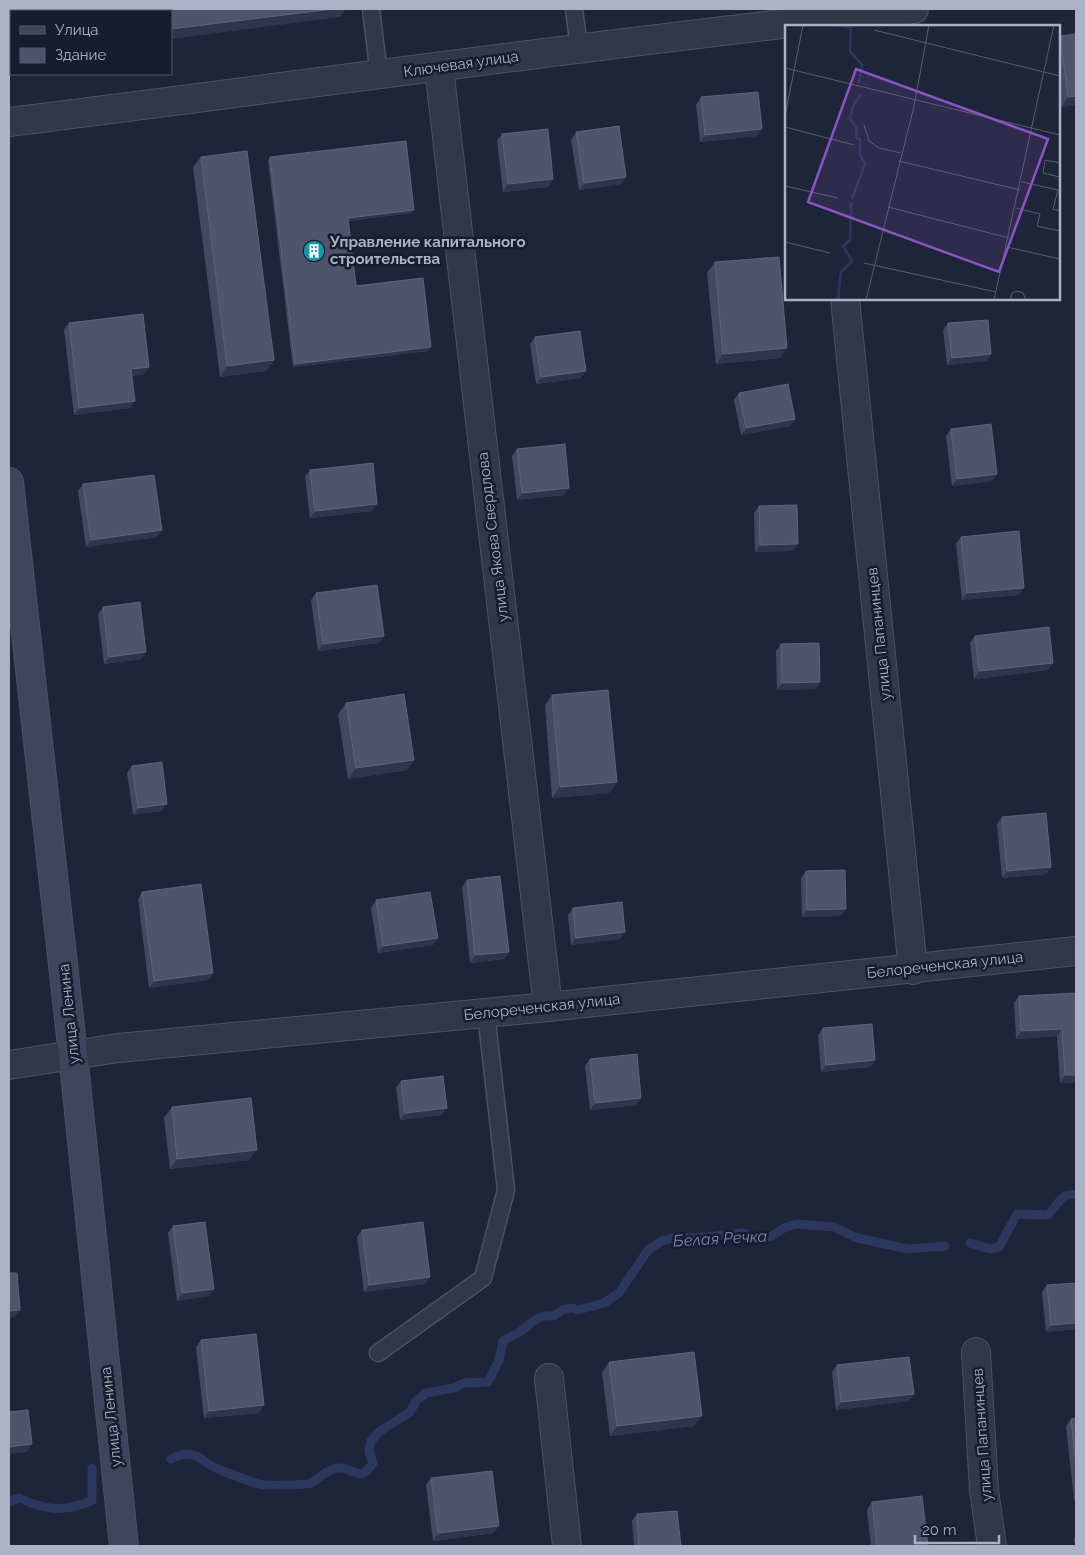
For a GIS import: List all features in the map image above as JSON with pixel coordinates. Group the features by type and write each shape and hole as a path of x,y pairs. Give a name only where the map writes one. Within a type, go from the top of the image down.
{"main road":[{"name":"улица Ленина","path":"9,482 73,1054 124,1546"}],"street":[{"name":"Ключевая улица","path":"799,25 885,10 914,9"},
{"name":"Ключевая улица","path":"9,122 438,68 579,48 785,26"},
{"name":"улица Якова Свердлова","path":"438,68 548,1007"},
{"name":"улица Папанинцев","path":"845,300 913,970"},
{"name":"Белореченская улица","path":"9,1065 118,1048 548,1007 913,970 1076,951"},
{"name":"улица Папанинцев","path":"976,1352 984,1490 992,1546"},
{"path":"549,1378 567,1546"}],"lane":[{"path":"372,9 379,75"},
{"path":"574,9 579,48"},
{"path":"378,1352 483,1278 506,1190 486,1013"}],"building":[{"path":"333,9 172,29 172,10 163,10"},
{"path":"1076,34 1076,96 1068,97 1060,36"},
{"path":"758,92 762,129 705,135 701,97"},
{"path":"619,126 626,177 584,183 576,132"},
{"path":"548,129 553,179 508,184 502,134"},
{"name":"Управление капитального строительства","path":"406,141 414,210 348,218 356,286 423,278 431,347 295,364 270,157"},
{"path":"247,151 274,360 227,366 201,157"},
{"path":"779,257 787,348 723,354 715,262"},
{"path":"143,314 149,367 131,369 135,401 79,408 69,323"},
{"path":"988,320 991,354 952,358 948,323"},
{"path":"580,331 586,371 541,377 535,337"},
{"path":"788,384 795,419 746,428 739,393"},
{"path":"991,424 997,474 957,479 951,429"},
{"path":"565,444 569,488 522,493 517,449"},
{"path":"373,463 377,504 315,511 310,470"},
{"path":"154,475 162,530 91,540 83,484"},
{"path":"797,505 798,544 760,545 759,506"},
{"path":"1019,531 1024,588 967,593 961,537"},
{"path":"377,585 384,636 323,644 316,593"},
{"path":"140,602 146,652 109,657 103,607"},
{"path":"1049,627 1053,663 979,671 975,636"},
{"path":"819,643 820,682 782,683 781,644"},
{"path":"608,690 617,782 560,787 552,695"},
{"path":"404,694 414,760 356,768 346,703"},
{"path":"162,762 167,804 138,808 132,766"},
{"path":"1046,813 1051,867 1007,871 1002,817"},
{"path":"845,870 846,909 807,910 806,871"},
{"path":"500,876 509,952 475,955 467,880"},
{"path":"201,884 213,973 154,981 142,892"},
{"path":"430,892 438,938 383,946 376,900"},
{"path":"622,902 625,932 576,938 573,908"},
{"path":"1076,993 1076,1075 1065,1075 1062,1029 1021,1031 1019,996"},
{"path":"872,1024 875,1060 826,1065 823,1028"},
{"path":"637,1054 641,1098 595,1103 590,1059"},
{"path":"443,1076 447,1108 405,1113 401,1081"},
{"path":"251,1098 257,1150 177,1159 172,1107"},
{"path":"205,1222 214,1289 182,1293 173,1226"},
{"path":"423,1222 430,1277 369,1285 362,1230"},
{"path":"9,1273 17,1273 20,1310 9,1311"},
{"path":"1076,1283 1076,1323 1051,1325 1047,1285"},
{"path":"256,1334 264,1405 209,1411 201,1340"},
{"path":"694,1352 702,1416 617,1426 609,1362"},
{"path":"909,1357 914,1394 841,1402 837,1365"},
{"path":"28,1410 32,1444 9,1447 9,1412"},
{"path":"1076,1418 1076,1465 1071,1419"},
{"path":"492,1471 499,1526 438,1533 431,1478"},
{"path":"922,1496 928,1546 877,1546 872,1502"},
{"path":"677,1511 681,1546 639,1546 637,1514"}],"waterway":[{"name":"Белая Речка","path":"970,1243 990,1249 999,1247 1017,1214 1048,1215 1063,1197 1076,1195"},
{"name":"Белая Речка","path":"171,1459 184,1454 194,1455 216,1468 263,1485 311,1483 326,1472 337,1468 348,1469 360,1474 364,1473 373,1463 369,1451 371,1441 380,1431 410,1412 416,1401 426,1393 454,1388 464,1383 488,1382 499,1360 503,1341 540,1317 554,1316 562,1310 571,1308 578,1310 604,1303 619,1293 648,1250 662,1241 675,1237 697,1238 744,1233 757,1239 772,1236 784,1228 796,1224 834,1227 857,1238 908,1249 945,1246"},
{"name":"Белая Речка","path":"9,1502 19,1498 38,1506 63,1508 92,1501 92,1468"}],"place":[{"name":"Управление капитального строительства","path":"314,251"}]}
